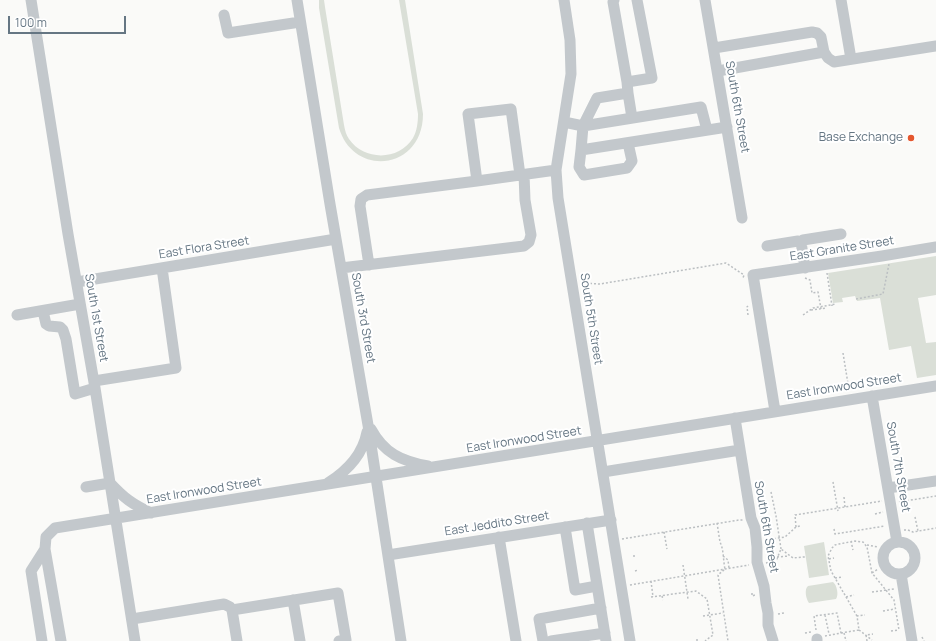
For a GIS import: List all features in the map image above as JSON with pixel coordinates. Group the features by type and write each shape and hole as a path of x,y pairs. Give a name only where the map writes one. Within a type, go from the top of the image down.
{"street":[{"name":"South 1st Street","path":"31,0 135,641"},
{"name":"South 3rd Street","path":"297,0 368,425 401,641"},
{"name":"South 5th Street","path":"564,0 570,40 571,74 556,170 558,198 630,641"},
{"path":"614,0 613,2 632,118"},
{"path":"628,143 632,161 627,168 584,175 579,167 583,126 596,98 652,78 637,0"},
{"name":"South 6th Street","path":"705,0 742,218"},
{"path":"841,0 851,59"},
{"path":"224,15 228,33 300,22"},
{"path":"714,48 812,32 817,33 821,37 824,52 828,58 834,62 936,46"},
{"path":"718,72 824,52"},
{"path":"564,122 583,126 701,108 708,130"},
{"path":"341,268 524,246 529,242 531,235 511,109 468,114 477,181"},
{"path":"581,150 727,127"},
{"path":"369,265 360,206 361,199 367,195 556,170"},
{"path":"767,246 798,241 801,242 803,240 841,234"},
{"name":"East Flora Street","path":"77,282 336,239"},
{"path":"801,242 803,272"},
{"name":"East Granite Street","path":"750,278 803,272 825,265 936,246"},
{"path":"44,311 46,324 48,326 60,327 63,330 66,339 74,394 94,385 176,368 162,268"},
{"path":"750,278 775,411"},
{"path":"17,315 80,304"},
{"name":"East Ironwood Street","path":"42,641 31,571 45,549 46,537 55,528 936,386"},
{"name":"South 7th Street","path":"872,396 897,542"},
{"name":"South 6th Street","path":"734,418 751,520 755,528 757,562 764,586 768,613 768,625 773,641"},
{"path":"368,425 378,441 390,453 406,460 435,467"},
{"path":"326,485 346,470 358,456 366,439 368,425"},
{"path":"603,472 740,450"},
{"path":"888,488 936,481"},
{"path":"86,487 110,483 121,495 135,505 151,513"},
{"name":"East Jeddito Street","path":"388,555 611,520"},
{"path":"551,641 606,637 587,523"},
{"path":"565,527 575,590 597,586"},
{"path":"499,537 516,641"},
{"path":"897,542 908,545 915,554 914,565 911,570 906,573 896,574 887,570 884,565 883,555 888,547 897,542"},
{"path":"45,549 61,641"},
{"path":"901,574 912,641"},
{"path":"232,610 338,593 346,640 339,641"},
{"path":"293,600 300,641"},
{"path":"132,619 220,604 228,605 232,610 237,641"},
{"path":"543,641 539,619 601,608"}],"path":[{"path":"856,299 883,294 890,262"},
{"path":"582,283 600,284 726,263 744,275 743,278 750,278"},
{"path":"825,265 832,305"},
{"path":"803,272 810,280 812,293 818,292 821,308"},
{"path":"821,308 836,304"},
{"path":"748,315 747,307 749,305"},
{"path":"803,315 813,308 826,308"},
{"path":"843,353 849,390"},
{"path":"833,482 838,511"},
{"path":"630,585 776,561 781,549 771,492"},
{"path":"895,503 936,496"},
{"path":"844,497 845,507"},
{"path":"796,527 794,515 884,500"},
{"path":"875,514 886,512"},
{"path":"915,517 918,532"},
{"path":"622,539 717,523 751,520"},
{"path":"717,523 725,569"},
{"path":"834,529 835,534 888,525"},
{"path":"756,541 785,537 796,527 800,526"},
{"path":"902,530 918,532 936,528"},
{"path":"664,532 667,549"},
{"path":"716,542 720,541"},
{"path":"852,541 853,550"},
{"path":"872,640 859,630 857,616 831,571 828,556 829,552 835,545 852,541 859,541 869,546 878,547"},
{"path":"866,545 869,553 872,573 894,600 899,630"},
{"path":"718,550 722,549"},
{"path":"781,549 793,558 803,556 806,557"},
{"path":"864,554 869,553"},
{"path":"723,556 728,560 729,569"},
{"path":"777,558 790,556"},
{"path":"790,556 791,560"},
{"path":"829,559 834,558"},
{"path":"682,565 688,599"},
{"path":"725,569 718,575 728,641"},
{"path":"872,573 878,569"},
{"path":"835,578 843,577"},
{"path":"651,581 652,597 696,591 707,599 713,635 705,641"},
{"path":"872,592 903,588"},
{"path":"662,596 663,600"},
{"path":"846,596 854,596"},
{"path":"884,611 907,608"},
{"path":"703,616 724,613"},
{"path":"841,633 838,613 814,616 817,639 829,635 844,633 859,630"},
{"path":"825,615 829,635"},
{"path":"857,616 865,615"},
{"path":"844,633 846,641"},
{"path":"866,635 873,634"},
{"path":"866,635 867,641"}],"shaded area":[{"path":"319,0 324,0 346,134 355,146 363,151 381,155 391,154 407,146 413,138 417,126 418,114 399,0 405,0 423,114 420,133 412,147 400,156 387,161 372,160 358,155 347,144 339,128 319,8"},
{"path":"936,256 936,295 918,298 926,343 936,342 936,375 917,378 911,346 889,350 880,298 857,301 855,296 842,298 843,302 833,303 828,273"},
{"path":"824,542 829,575 809,578 804,546"},
{"path":"833,582 836,585 837,590 836,599 809,603 806,594 806,589 808,586"}],"place":[{"name":"Base Exchange","path":"911,138"}]}
